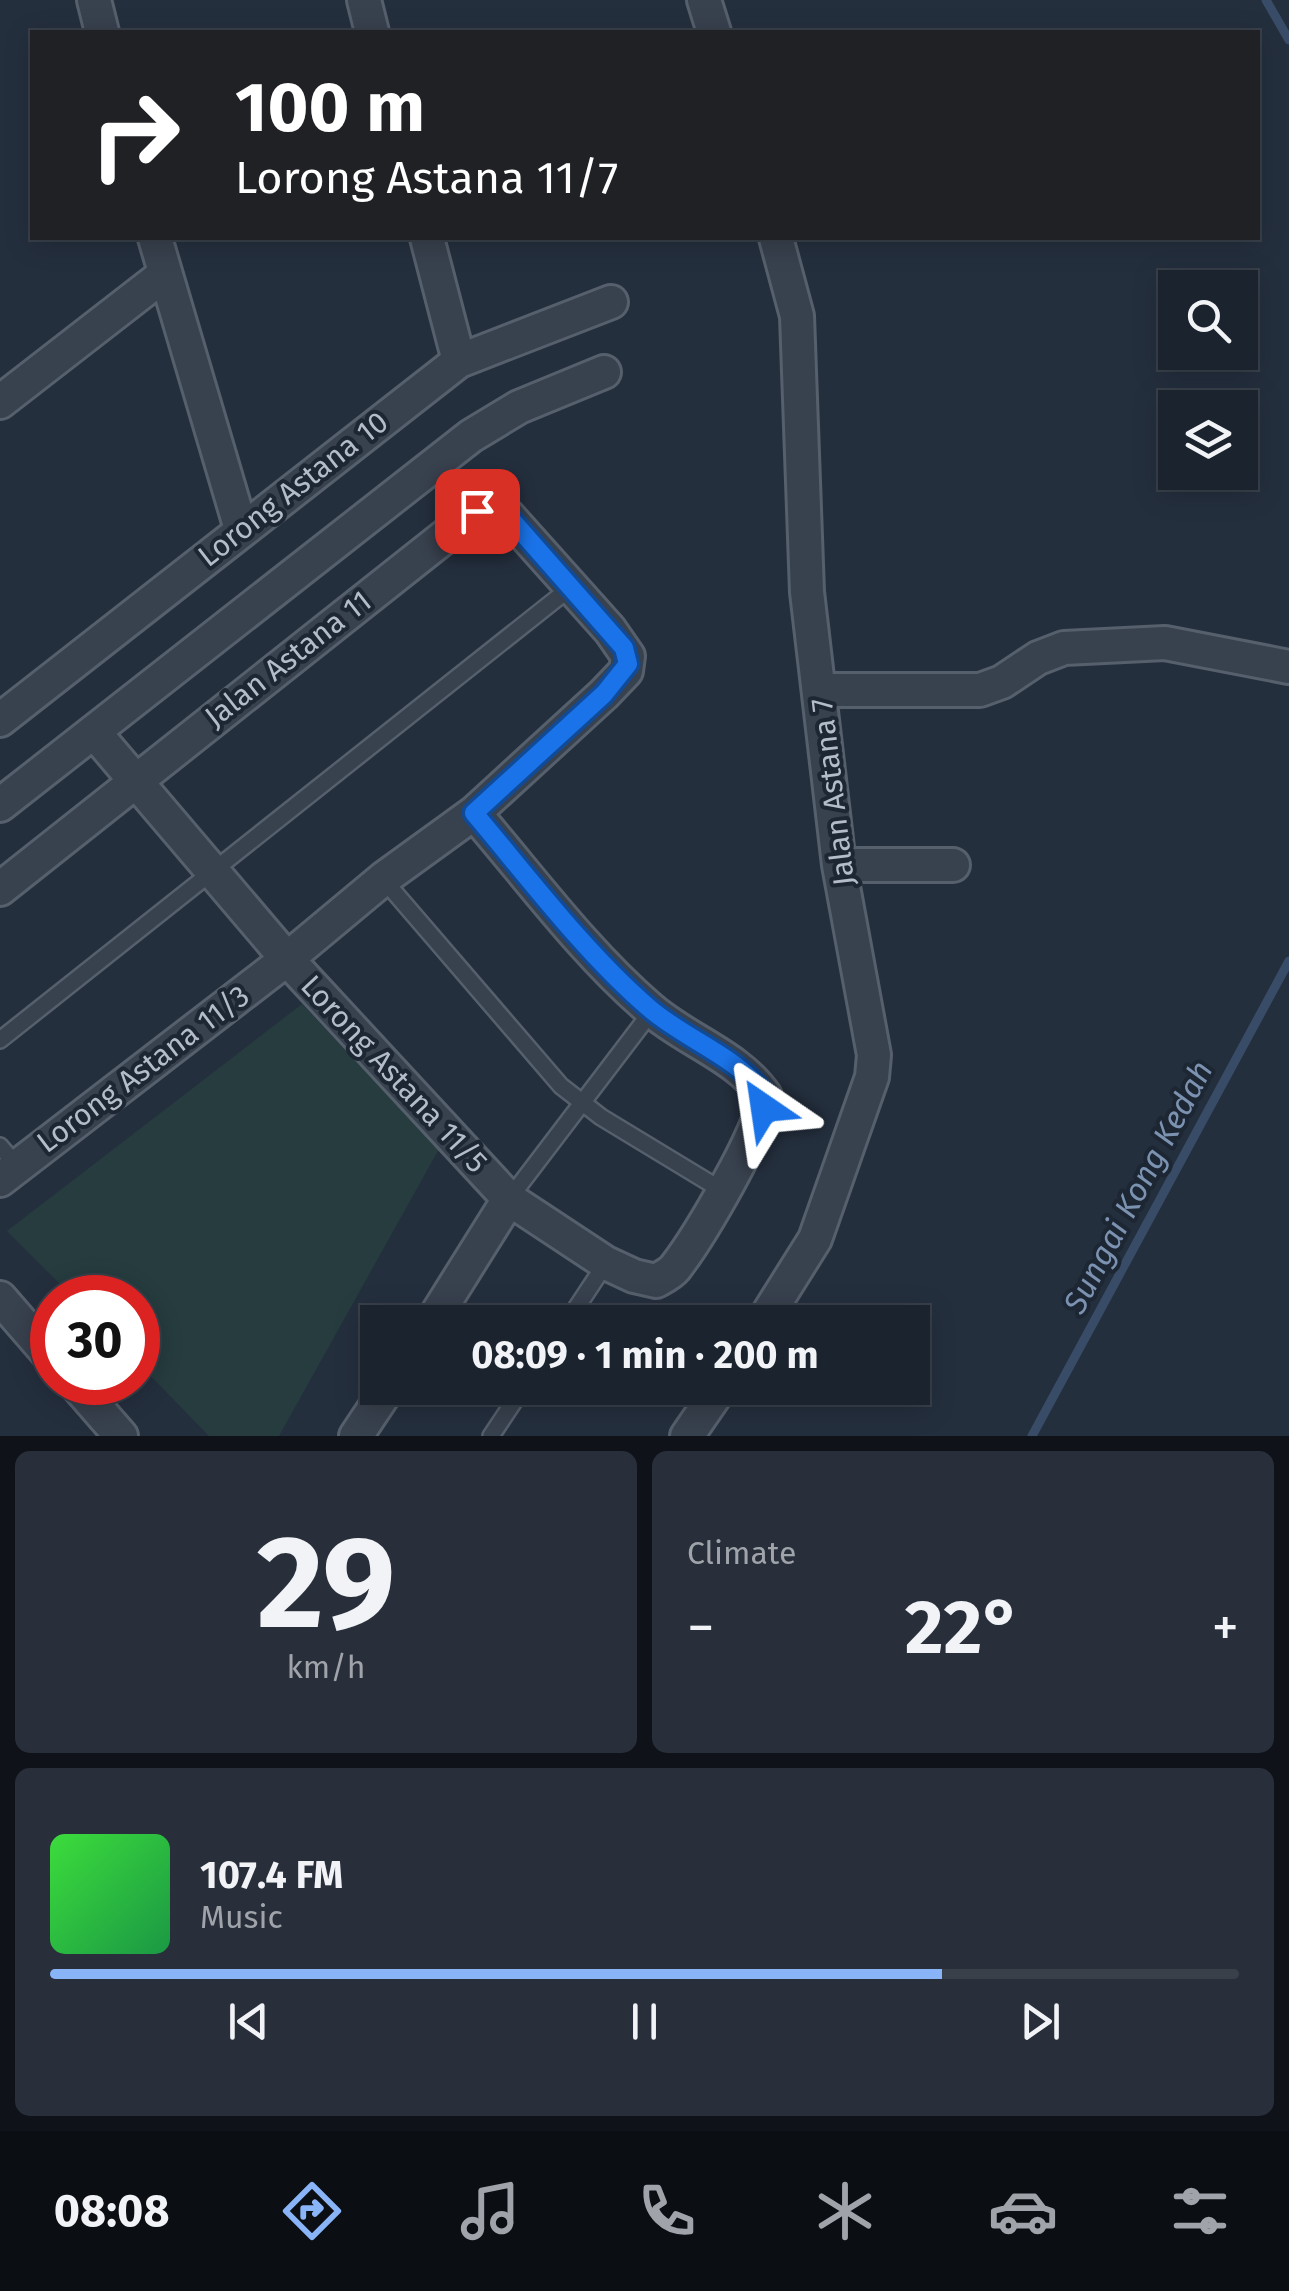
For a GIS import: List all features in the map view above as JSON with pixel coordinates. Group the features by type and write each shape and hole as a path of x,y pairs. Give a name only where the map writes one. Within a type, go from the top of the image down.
{"street":[{"path":"94,0 102,30"},
{"path":"364,0 372,30"},
{"path":"704,0 713,30"},
{"path":"156,240 241,529"},
{"path":"428,240 459,360"},
{"name":"Jalan Astana 7","path":"774,1305 815,1238 872,1077 873,1034 839,865 807,592 797,316 777,240"},
{"path":"0,402 165,274"},
{"name":"Lorong Astana 10","path":"0,720 459,360 611,302"},
{"path":"0,804 470,436 519,407 604,372"},
{"name":"Jalan Astana 11","path":"0,889 477,511 494,508 508,516 628,656 626,671 474,813"},
{"path":"821,690 980,690 1064,648 1165,643 1289,666"},
{"name":"Lorong Astana 11/5","path":"94,732 287,958 509,1199 606,1264 656,1281 673,1272 723,1191 760,1119 766,1096 748,1074 652,1011"},
{"path":"474,813 620,982 652,1011"},
{"name":"Lorong Astana 11/3","path":"6,1164 287,958 383,879 474,813"},
{"path":"839,865 952,865"},
{"path":"443,1305 509,1199"},
{"path":"0,1298 30,1333"},
{"path":"91,1405 108,1428"},
{"path":"356,1436 377,1405"},
{"path":"687,1436 708,1405"}],"lane":[{"path":"0,1040 570,588"},
{"path":"383,879 561,1086 723,1191"},
{"path":"509,1199 652,1011"},
{"path":"578,1305 606,1264"},
{"path":"491,1436 512,1405"}],"green space":[{"path":"302,1004 439,1149 279,1436 209,1436 160,1386 160,1275 51,1275 7,1231"}],"waterway":[{"name":"Sungai Kong Kedah","path":"1266,0 1289,40"},
{"name":"Sungai Kong Kedah","path":"1032,1436 1289,961"}],"route":[{"path":"477,511 494,508 508,516 610,630 624,648 628,664 604,694 474,813 620,982 652,1011 748,1074 766,1096 764,1108"}]}
